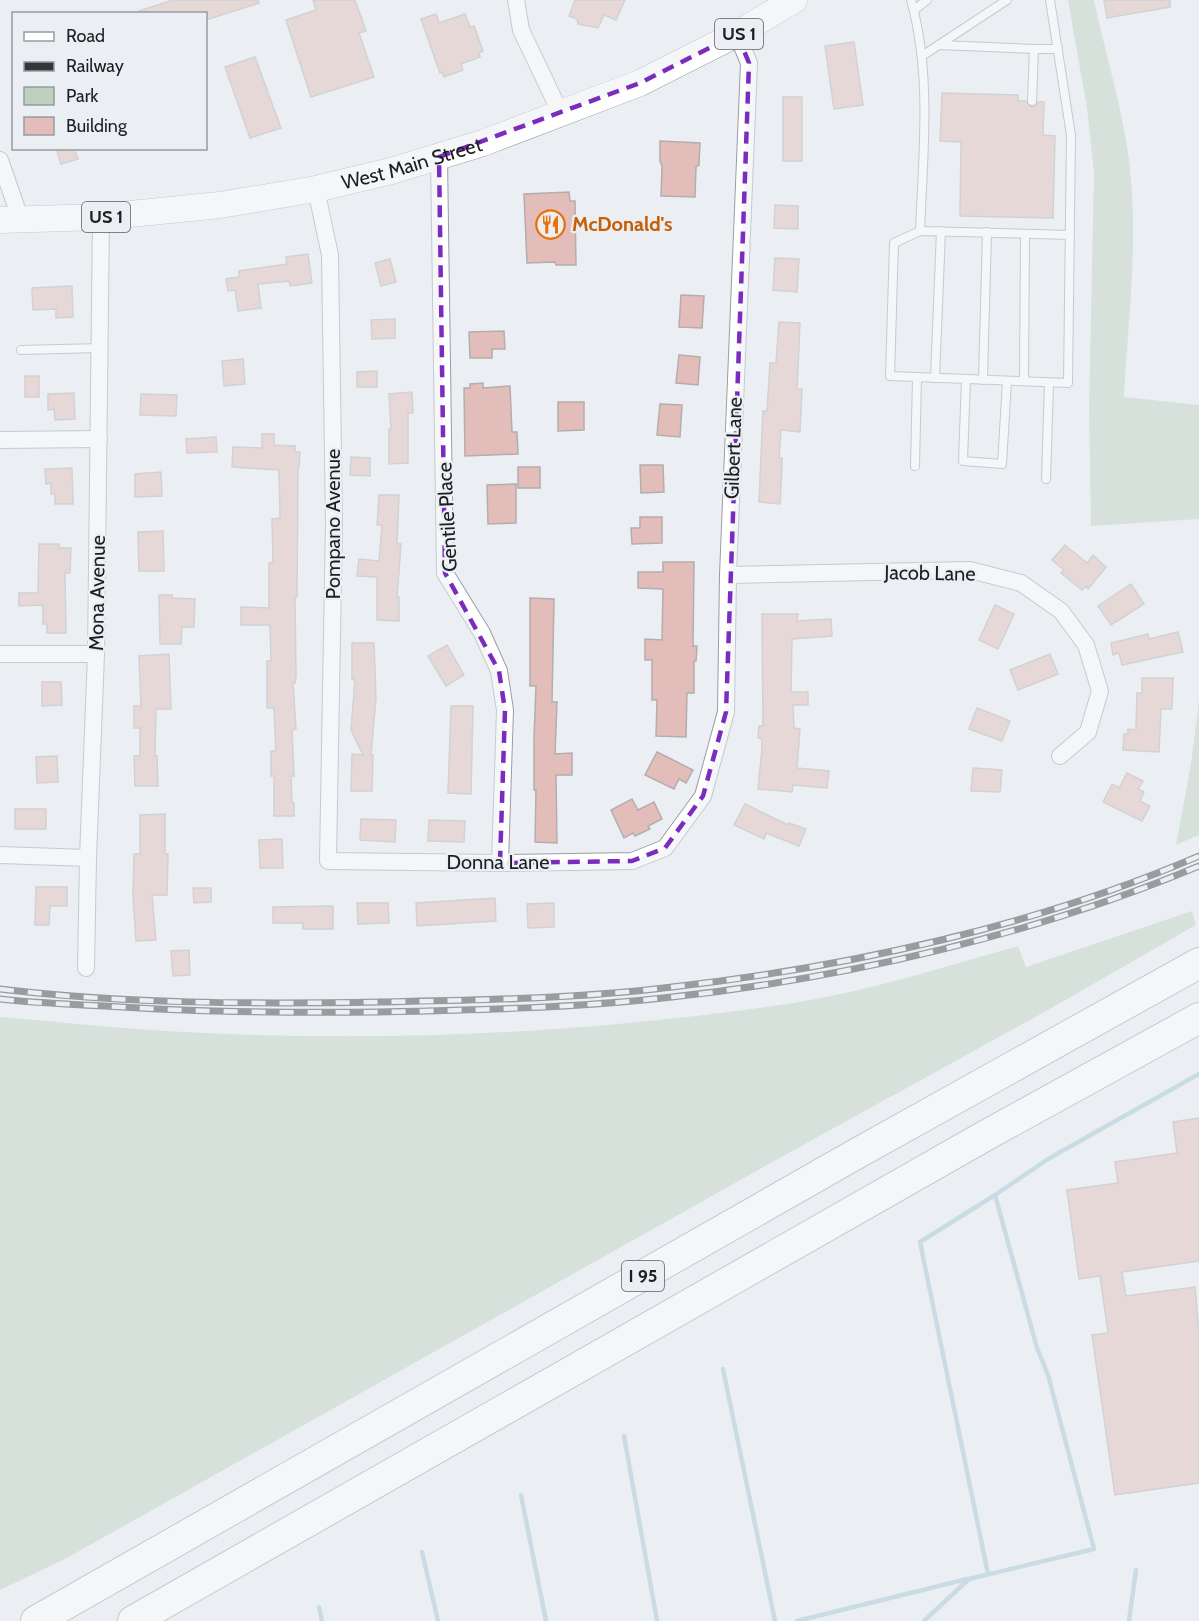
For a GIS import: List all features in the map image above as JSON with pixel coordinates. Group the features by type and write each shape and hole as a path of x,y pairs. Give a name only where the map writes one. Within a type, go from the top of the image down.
{"highway":[{"name":"I 95","path":"36,1621 876,1143 1199,963"},
{"name":"I 95","path":"133,1621 983,1137 1199,1018"},
{"path":"28,1621 89,1591"}],"main road":[{"name":"West Main Street","path":"10,219 102,217 220,205 316,189 391,171 439,157 561,114 640,83 737,34 794,0"}],"street":[{"path":"516,0 520,30 561,114"},
{"name":"Gilbert Lane","path":"665,848 703,796 726,712 728,575 749,63 737,34"},
{"name":"Gentile Place","path":"439,157 445,573 482,633 499,672 505,710 500,863"},
{"path":"0,160 10,219"},
{"name":"Pompano Avenue","path":"316,189 330,255 334,522 328,861"},
{"name":"Mona Avenue","path":"86,968 96,654 102,217"},
{"path":"0,440 99,439"},
{"name":"Jacob Lane","path":"728,575 970,570 1021,583 1060,611 1086,645 1100,691 1088,732 1060,756"},
{"path":"0,654 96,654"},
{"name":"Donna Lane","path":"328,861 500,863 632,861 665,848"},
{"path":"0,855 88,858"}],"lane":[{"path":"911,0 919,29 924,83 921,231"},
{"path":"914,10 927,0"},
{"path":"922,56 1007,0"},
{"path":"1050,0 1071,135 1070,235 1068,383 890,376 894,243 921,231 1070,235"},
{"path":"939,45 1058,48"},
{"path":"1032,101 1034,49"},
{"path":"934,378 941,231"},
{"path":"983,380 987,232"},
{"path":"1024,381 1025,234"},
{"path":"21,350 100,348"},
{"path":"915,466 917,377"},
{"path":"966,379 963,461 1002,464 1007,381"},
{"path":"1047,479 1049,382"}],"highlighted area":[{"path":"737,34 749,63 726,712 703,796 665,848 632,861 500,863 505,710 499,671 445,573 439,157 640,83"}],"green space":[{"path":"1068,0 1094,0 1118,100 1129,160 1133,249 1124,397 1199,405 1199,519 1091,526 1089,408 1094,173 1087,108"},
{"path":"1199,701 1199,835 1176,845 1191,764"},
{"path":"1192,911 1196,925 1048,1010 65,1559 0,1590 0,1017 162,1031 337,1036 490,1033 642,1022 821,998 906,978 1018,946 1026,967"}],"building":[{"path":"173,0 258,0 259,3 207,20 207,12 139,11"},
{"path":"313,0 355,0 366,31 359,33 374,77 311,97 286,20 316,10"},
{"path":"575,0 625,0 616,20 604,15 598,28 578,24 577,19 569,16"},
{"path":"1104,0 1170,0 1170,7 1107,18"},
{"path":"436,14 439,23 465,14 470,27 474,26 483,51 479,53 480,57 461,64 463,70 444,77 442,72 440,73 421,19"},
{"path":"854,42 863,105 834,109 825,46"},
{"path":"255,57 281,128 250,138 225,67"},
{"path":"942,93 1018,95 1018,101 1026,101 1031,107 1038,102 1044,102 1043,135 1055,136 1053,218 960,216 961,142 940,141"},
{"path":"783,97 802,97 802,161 783,161"},
{"path":"660,141 700,143 695,197 661,196"},
{"path":"57,150 75,150 78,159 61,164"},
{"name":"McDonald's","path":"569,192 570,201 575,201 576,265 556,265 555,262 527,263 524,194"},
{"path":"775,205 798,206 798,229 774,228"},
{"path":"308,254 312,283 290,286 289,281 258,284 261,308 238,311 235,290 228,291 226,279 239,277 239,271 287,264 286,257"},
{"path":"775,258 799,259 797,292 773,290"},
{"path":"390,259 396,282 381,286 375,263"},
{"path":"72,286 73,317 56,318 56,309 33,310 32,288"},
{"path":"681,295 704,296 702,328 679,327"},
{"path":"395,319 395,338 372,339 371,320"},
{"path":"779,322 800,323 797,389 802,389 800,432 781,430 780,504 759,502 763,411 767,411 770,363 776,363"},
{"path":"504,331 505,349 492,349 492,358 470,358 469,332"},
{"path":"679,355 700,357 698,385 676,383"},
{"path":"243,359 245,384 224,386 222,361"},
{"path":"377,371 377,387 357,387 357,372"},
{"path":"25,376 39,376 39,397 25,397"},
{"path":"483,383 483,388 510,386 512,432 517,432 518,454 465,456 464,388 470,388 470,384"},
{"path":"412,392 413,413 408,413 408,463 389,464 389,429 391,429 389,394"},
{"path":"74,393 75,419 55,420 54,409 48,410 48,394"},
{"path":"141,394 177,395 176,416 140,415"},
{"path":"558,402 584,402 584,430 558,431"},
{"path":"660,404 682,405 680,437 657,435"},
{"path":"262,434 274,434 274,445 295,446 295,452 300,452 297,597 295,597 296,676 295,683 293,683 296,729 292,730 294,776 291,776 294,816 274,816 274,776 271,776 271,751 276,751 274,708 267,708 267,661 271,661 270,625 241,625 241,607 269,608 269,563 273,562 272,519 280,518 279,470 232,467 233,447 262,448"},
{"path":"216,437 217,452 187,453 186,439"},
{"path":"351,457 370,458 370,476 350,475"},
{"path":"640,465 663,465 664,492 641,493"},
{"path":"518,467 540,467 540,488 518,488"},
{"path":"72,468 73,504 55,504 55,494 51,494 51,483 46,484 45,469"},
{"path":"161,472 162,496 135,497 135,474"},
{"path":"516,484 516,523 488,524 487,485"},
{"path":"379,495 399,495 397,544 401,544 397,597 399,597 399,621 377,620 377,577 357,576 359,559 379,561 382,525 377,525"},
{"path":"640,517 662,517 662,543 632,544 631,528 640,528"},
{"path":"163,531 164,571 139,571 138,532"},
{"path":"39,544 59,544 59,548 71,548 70,573 65,573 66,633 47,633 47,624 43,624 43,605 19,606 19,593 38,593"},
{"path":"1065,545 1087,563 1093,555 1106,567 1088,589 1086,586 1082,590 1061,573 1064,570 1052,560"},
{"path":"663,562 694,562 693,646 697,646 696,661 694,661 694,693 687,693 686,737 656,736 657,700 652,700 652,660 645,660 645,639 662,640 663,589 638,588 638,572 663,572"},
{"path":"1131,584 1144,604 1111,625 1098,606"},
{"path":"159,595 195,599 194,627 182,627 181,644 160,644"},
{"path":"530,598 554,599 552,702 557,702 555,754 572,753 572,775 556,775 557,843 535,842 536,686 530,686"},
{"path":"995,605 1014,614 998,649 979,640"},
{"path":"762,614 798,614 797,621 831,619 832,636 792,639 791,692 808,692 808,705 793,705 794,728 800,729 797,768 829,771 827,788 793,785 792,792 758,789 762,739 758,738 759,726 763,726"},
{"path":"1178,632 1183,652 1122,665 1119,653 1113,655 1111,643 1148,634 1149,639"},
{"path":"352,643 374,643 376,698 371,755 373,755 372,791 351,791 352,754 363,755 351,730 355,679 352,680"},
{"path":"447,645 464,675 446,686 428,656"},
{"path":"169,654 171,709 156,709 155,756 157,756 158,786 135,786 134,756 140,756 140,728 134,728 134,706 141,706 139,656"},
{"path":"1050,654 1058,674 1018,690 1010,670"},
{"path":"1142,678 1173,678 1172,709 1161,709 1159,752 1123,750 1124,734 1128,734 1128,729 1136,730 1137,693 1142,693"},
{"path":"42,682 61,682 62,705 42,706"},
{"path":"451,706 473,706 471,794 448,793"},
{"path":"977,708 1010,721 1002,741 969,729"},
{"path":"657,752 693,770 686,783 679,779 674,789 645,775"},
{"path":"57,756 58,782 37,783 36,757"},
{"path":"973,768 1002,770 1000,792 971,791"},
{"path":"1127,773 1143,781 1138,789 1144,792 1140,801 1150,806 1142,821 1103,802 1112,784 1119,788"},
{"path":"632,799 638,810 654,802 662,819 648,826 650,829 624,838 611,810"},
{"path":"745,804 788,825 789,823 806,829 799,846 766,833 764,839 734,825"},
{"path":"15,809 46,809 46,829 15,829"},
{"path":"165,814 165,854 168,854 167,895 152,895 156,940 136,941 133,897 134,854 140,854 140,815"},
{"path":"361,819 396,820 395,842 360,840"},
{"path":"429,820 465,821 464,842 428,841"},
{"path":"282,839 283,868 260,868 259,840"},
{"path":"36,887 67,887 67,906 50,906 49,925 35,925"},
{"path":"193,888 211,888 211,902 194,903"},
{"path":"495,898 496,921 417,926 416,903"},
{"path":"357,903 388,903 389,923 358,924"},
{"path":"554,903 554,927 528,928 527,904"},
{"path":"333,906 333,929 303,929 303,923 273,923 273,907"},
{"path":"189,950 190,975 173,976 171,951"},
{"path":"1199,1118 1199,1261 1122,1272 1126,1296 1195,1287 1199,1334 1199,1483 1115,1495 1092,1335 1108,1333 1100,1276 1079,1279 1067,1190 1118,1183 1115,1162 1177,1153 1173,1122"}],"waterway":[{"path":"924,1621 969,1579 1094,1549 1048,1375 1037,1348 995,1195 1048,1159 1199,1074"},
{"path":"988,1574 920,1242 995,1195"},
{"path":"723,1369 775,1621"},
{"path":"624,1436 657,1621"},
{"path":"521,1495 546,1621"},
{"path":"422,1552 438,1621"},
{"path":"1129,1621 1136,1570"},
{"path":"797,1621 967,1579"},
{"path":"319,1607 322,1621"}],"railway":[{"path":"0,989 94,998 284,1003 526,998 672,987 806,968 940,940 1073,903 1199,856"},
{"path":"0,999 172,1010 345,1012 526,1008 672,997 805,978 940,950 1073,912 1199,866"}],"place":[{"name":"McDonald's","path":"551,224"}]}
